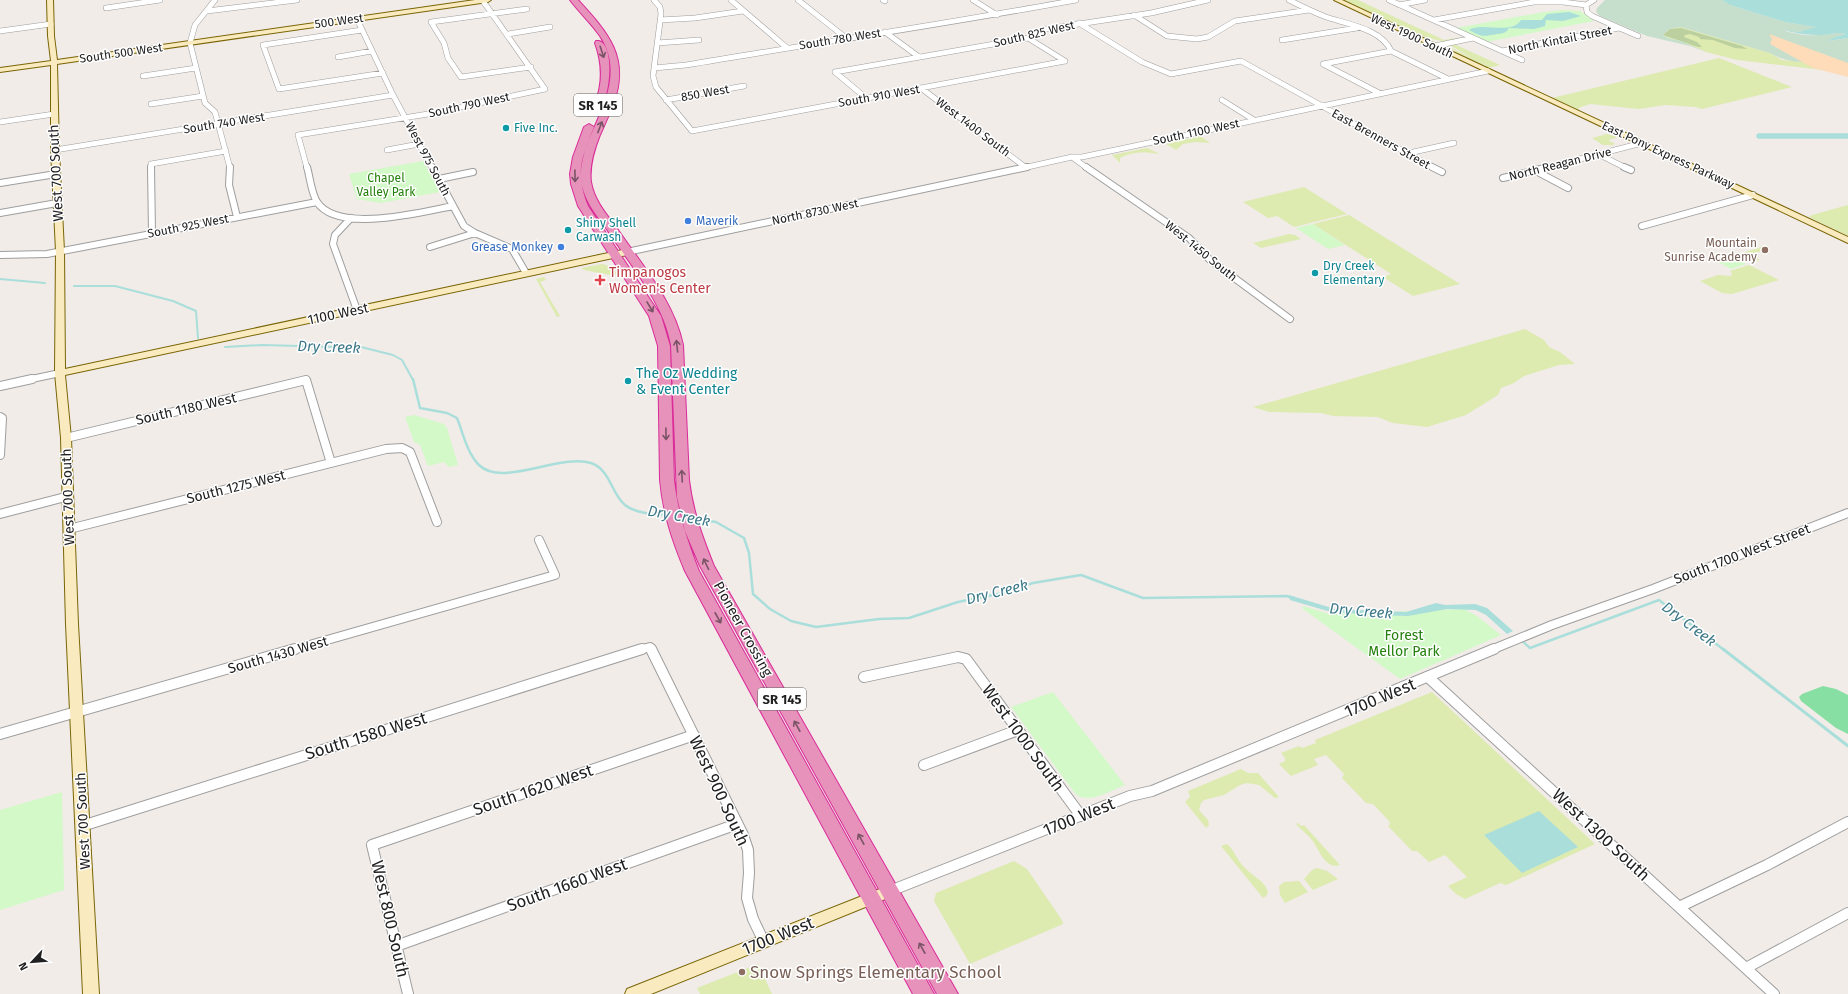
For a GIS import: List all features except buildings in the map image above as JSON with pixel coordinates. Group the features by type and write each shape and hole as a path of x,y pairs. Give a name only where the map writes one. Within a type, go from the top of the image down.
{"highway":[{"name":"Pioneer Crossing","path":"565,0 589,28 599,44 604,54 606,67 606,81 574,169 574,181 582,206 624,257"},
{"name":"Pioneer Crossing","path":"574,0 604,35 613,53 616,66 616,80 612,94 588,157 586,180 588,192 624,257 661,331 664,346 667,480 680,517 948,994"},
{"name":"Pioneer Crossing","path":"680,517 677,534 692,571 871,898"},
{"name":"SR 145","path":"871,898 924,994"}],"street":[{"name":"West 700 South","path":"50,0 60,251 60,373 66,438 69,496 72,624 78,712 82,826 91,994"},
{"path":"106,8 160,0"},
{"path":"215,0 192,28 189,37 205,103 215,112 226,151 230,166 229,185 237,217"},
{"path":"206,11 297,0"},
{"path":"486,0 494,14 531,67 464,77 460,76 448,58 444,43 431,22 494,14 527,9"},
{"name":"500 West","path":"190,43 486,0"},
{"path":"654,0 660,7 660,20 653,76 656,87 666,100"},
{"path":"731,0 787,48"},
{"path":"798,0 846,38"},
{"path":"973,0 997,15"},
{"path":"1048,0 1054,4"},
{"name":"South 780 West","path":"654,68 686,65 846,38 997,15 1027,8 1076,0"},
{"name":"South 825 West","path":"866,98 835,72 1028,38 1046,29 1134,15 1208,0"},
{"path":"1291,0 1309,10 1359,28 1382,39 1389,45 1391,51"},
{"name":"West 1900 South","path":"1337,0 1488,71"},
{"path":"1389,0 1522,60"},
{"path":"1400,5 1425,0"},
{"path":"1434,20 1534,2 1563,2 1586,5 1594,0"},
{"path":"1586,5 1587,12 1592,16 1638,36"},
{"path":"1134,15 1162,34 1180,39 1196,39 1208,37 1235,21 1247,18 1287,15 1309,10"},
{"path":"660,20 700,18 743,11"},
{"name":"West 975 South","path":"356,19 393,95 464,226 475,233 512,249 526,273"},
{"name":"East Brenners Street","path":"1079,23 1142,62 1171,74 1241,61 1442,172"},
{"path":"0,31 50,24"},
{"path":"508,34 550,27"},
{"path":"1282,40 1359,28"},
{"name":"North Kintail Street","path":"1502,51 1619,28"},
{"path":"362,30 263,45 279,89 383,73"},
{"path":"885,32 919,57"},
{"path":"1433,45 1471,37"},
{"name":"South 910 West","path":"666,100 692,131 1065,62 1028,38"},
{"path":"657,43 698,40"},
{"name":"South 500 West","path":"53,63 190,43"},
{"path":"338,57 372,51"},
{"path":"1379,93 1323,64 1391,51 1448,79"},
{"path":"0,70 53,63"},
{"name":"South 790 West","path":"317,202 298,135 405,118 537,92 545,89 531,67"},
{"path":"143,76 196,68"},
{"name":"South 1100 West","path":"904,193 1488,71"},
{"name":"East Pony Express Parkway","path":"1488,71 1848,240"},
{"name":"850 West","path":"666,100 744,86"},
{"name":"West 1400 South","path":"921,88 1024,167"},
{"name":"South 740 West","path":"55,150 393,95"},
{"path":"151,104 203,96"},
{"path":"1222,100 1254,120"},
{"path":"0,122 54,114"},
{"path":"1409,154 1454,143"},
{"name":"North Reagan Drive","path":"1503,178 1642,143"},
{"path":"387,150 420,144"},
{"path":"152,233 150,209 153,183 152,164 226,151"},
{"path":"1598,154 1631,170"},
{"name":"West 1450 South","path":"1072,157 1189,238 1210,260 1290,319"},
{"path":"1534,170 1568,188"},
{"path":"438,179 473,172"},
{"path":"0,183 56,174"},
{"name":"North 8730 West","path":"676,242 904,193"},
{"path":"1642,226 1753,195"},
{"path":"317,202 326,211 351,218 368,219 394,217 453,206"},
{"name":"South 925 West","path":"0,255 35,255 60,251 317,202"},
{"path":"0,213 57,203"},
{"path":"351,218 335,236 333,244 357,310"},
{"path":"430,247 475,233"},
{"name":"1100 West","path":"0,386 526,273 624,257 676,242"},
{"name":"South 1180 West","path":"66,438 306,380 331,463"},
{"path":"0,417 2,418 0,455"},
{"name":"South 1275 West","path":"69,530 386,449 403,447 410,452 437,522"},
{"path":"0,514 69,496"},
{"name":"South 1700 West Street","path":"1524,636 1661,586 1848,513"},
{"name":"South 1430 West","path":"0,734 555,575 539,540"},
{"name":"1700 West","path":"633,994 1130,796 1159,788 1524,636"},
{"name":"West 900 South","path":"650,647 737,824 748,850 749,873 747,898 753,919 764,942"},
{"name":"South 1580 West","path":"82,826 650,647"},
{"name":"West 1000 South","path":"864,677 958,657 966,659 1081,816"},
{"name":"West 1300 South","path":"1428,677 1774,994"},
{"path":"924,765 1018,730"},
{"name":"South 1620 West","path":"372,845 694,735"},
{"path":"1679,907 1848,822"},
{"name":"South 1660 West","path":"396,946 737,824"},
{"name":"West 800 South","path":"372,845 408,994"},
{"path":"1746,968 1848,913"}],"green space":[{"path":"1343,0 1358,0 1444,40 1462,37 1443,41 1430,38 1405,29"},
{"path":"1605,0 1722,0 1730,5 1785,22 1817,27 1798,32 1783,30 1791,33 1809,35 1836,33 1847,34 1835,37 1829,41 1848,38 1848,73 1816,64 1786,60 1770,53 1681,27 1669,29 1663,35 1706,52 1690,46 1647,36 1600,16 1596,12 1597,8"},
{"path":"1564,10 1580,11 1594,21 1486,42 1456,28 1544,12"},
{"path":"1681,27 1770,53 1782,60 1812,63 1823,70 1737,60 1706,52 1681,41 1662,35 1669,29"},
{"path":"1681,28 1742,46 1747,49 1735,48 1713,40 1700,39 1699,37 1690,34 1685,35 1684,37 1697,42 1702,47 1698,47 1663,35 1670,29"},
{"path":"1454,44 1500,65 1488,68 1485,66 1486,65 1459,54 1448,46 1473,59 1450,45"},
{"path":"1719,58 1792,87 1702,109 1695,107 1665,105 1639,109 1590,104 1578,108 1581,111 1552,98"},
{"path":"1607,134 1618,137 1609,140 1614,143 1614,145 1603,145 1592,138"},
{"path":"1200,136 1210,143 1196,142 1183,144 1176,150 1166,144"},
{"path":"1147,148 1160,154 1129,154 1120,158 1120,163 1112,155"},
{"name":"Chapel Valley Park","path":"423,161 440,192 381,203 357,199 349,174"},
{"path":"1304,187 1347,214 1294,227 1277,216 1268,218 1243,202"},
{"path":"1848,205 1848,236 1809,217 1812,215"},
{"path":"1349,215 1460,284 1413,296 1383,277 1391,274 1313,224"},
{"path":"1313,224 1345,245 1328,249 1296,228"},
{"path":"1289,234 1295,235 1301,239 1261,248 1253,243"},
{"path":"1767,245 1769,249 1751,254 1760,260 1755,261 1737,255"},
{"path":"1732,256 1746,264 1731,269 1716,261"},
{"path":"602,264 613,267 617,274 610,275 584,270 581,268"},
{"path":"1749,265 1779,280 1732,294 1722,293 1700,281 1718,275 1731,276 1732,273 1730,271"},
{"path":"544,277 546,280 540,282 560,316 557,317 536,279"},
{"path":"1525,329 1544,340 1549,347 1560,352 1575,364 1559,365 1524,376 1514,383 1501,388 1498,395 1466,415 1427,427 1393,423 1378,417 1333,416 1321,413 1269,412 1253,407"},
{"path":"414,415 444,424 447,428 458,465 449,467 444,462 428,466 420,445 414,442 405,417"},
{"name":"Forest Mellor Park","path":"1303,606 1329,614 1464,609 1477,616 1501,635 1400,679 1303,609"},
{"path":"1823,686 1836,689 1848,695 1848,734 1836,728 1801,701 1799,697 1802,694"},
{"path":"1053,692 1125,785 1092,798 1079,796 1074,792 1011,707"},
{"path":"1432,692 1595,844 1506,885 1500,883 1465,899 1456,894 1448,886 1467,877 1445,855 1429,862 1417,851 1412,851 1388,826 1390,824 1389,821 1373,804 1366,803 1342,778 1344,774 1326,755 1314,759 1318,765 1291,776 1279,764 1285,761 1285,758 1281,753 1299,746 1302,748 1316,743 1315,740"},
{"path":"1241,769 1248,773 1258,773 1279,797 1275,798 1259,785 1247,783 1240,785 1224,795 1204,800 1201,803 1199,810 1208,820 1209,825 1206,828 1185,802 1190,797 1188,791"},
{"path":"62,792 64,890 0,910 0,810"},
{"path":"1298,823 1301,826 1304,825 1340,865 1335,866 1326,862 1312,840 1296,824"},
{"path":"1227,844 1244,867 1264,885 1268,892 1266,896 1263,898 1221,846"},
{"path":"1014,861 1027,869 1062,920 1063,924 970,964 934,901 936,893"},
{"path":"1317,868 1327,871 1338,879 1313,890 1304,879 1312,870"},
{"path":"1299,881 1308,892 1285,903 1280,895 1279,886 1284,882"},
{"name":"Snow Springs Elementary School","path":"758,964 772,994 700,994 697,988"}],"sand":[{"path":"1769,34 1848,63 1848,77 1813,68 1770,44 1772,39"}],"water":[{"path":"1722,0 1848,0 1848,38 1828,41 1846,34 1839,33 1812,35 1779,29 1798,32 1816,27 1785,22 1730,5"},
{"path":"1569,12 1581,16 1563,21 1546,20 1545,26 1534,29 1509,28 1503,33 1483,36 1469,30 1481,27 1510,27 1516,25 1521,20 1542,20 1547,14"},
{"path":"1289,595 1335,609 1406,612 1436,603 1445,605 1475,604 1487,608 1513,631 1507,634 1486,615 1476,610 1447,609 1408,616 1331,612 1290,600"},
{"path":"1539,811 1578,847 1522,873 1484,835"}],"waterway":[{"path":"1759,136 1848,136"},
{"name":"Dry Creek","path":"0,279 45,283"},
{"name":"Dry Creek","path":"74,286 115,286 173,301 196,311 198,338"},
{"name":"Dry Creek","path":"225,347 262,345 338,347 353,345 393,355 402,360 413,380"},
{"name":"Dry Creek","path":"413,379 420,408 447,413 457,418 471,455 479,465 489,471 502,473 517,472 564,462 579,461 591,463 598,466 603,471 620,500 629,508 640,512 669,515"},
{"name":"Dry Creek","path":"696,519 716,522 744,538 749,553 753,594 770,609 791,621 816,627 879,619 909,618 958,602 1003,593 1033,583 1081,575 1143,598 1287,596 1292,598"},
{"name":"Dry Creek","path":"1521,640 1530,648 1659,600 1724,650"},
{"name":"Dry Creek","path":"1723,649 1848,746"}],"place":[{"name":"Five Inc.","path":"506,128"},
{"name":"Maverik","path":"688,221"},
{"name":"Shiny Shell Carwash","path":"568,230"},
{"name":"Grease Monkey","path":"561,247"},
{"name":"Mountain Sunrise Academy","path":"1765,250"},
{"name":"Dry Creek Elementary","path":"1315,273"},
{"name":"Timpanogos Women's Center","path":"600,280"},
{"name":"The Oz Wedding & Event Center","path":"628,381"},
{"name":"Snow Springs Elementary School","path":"742,972"}]}
